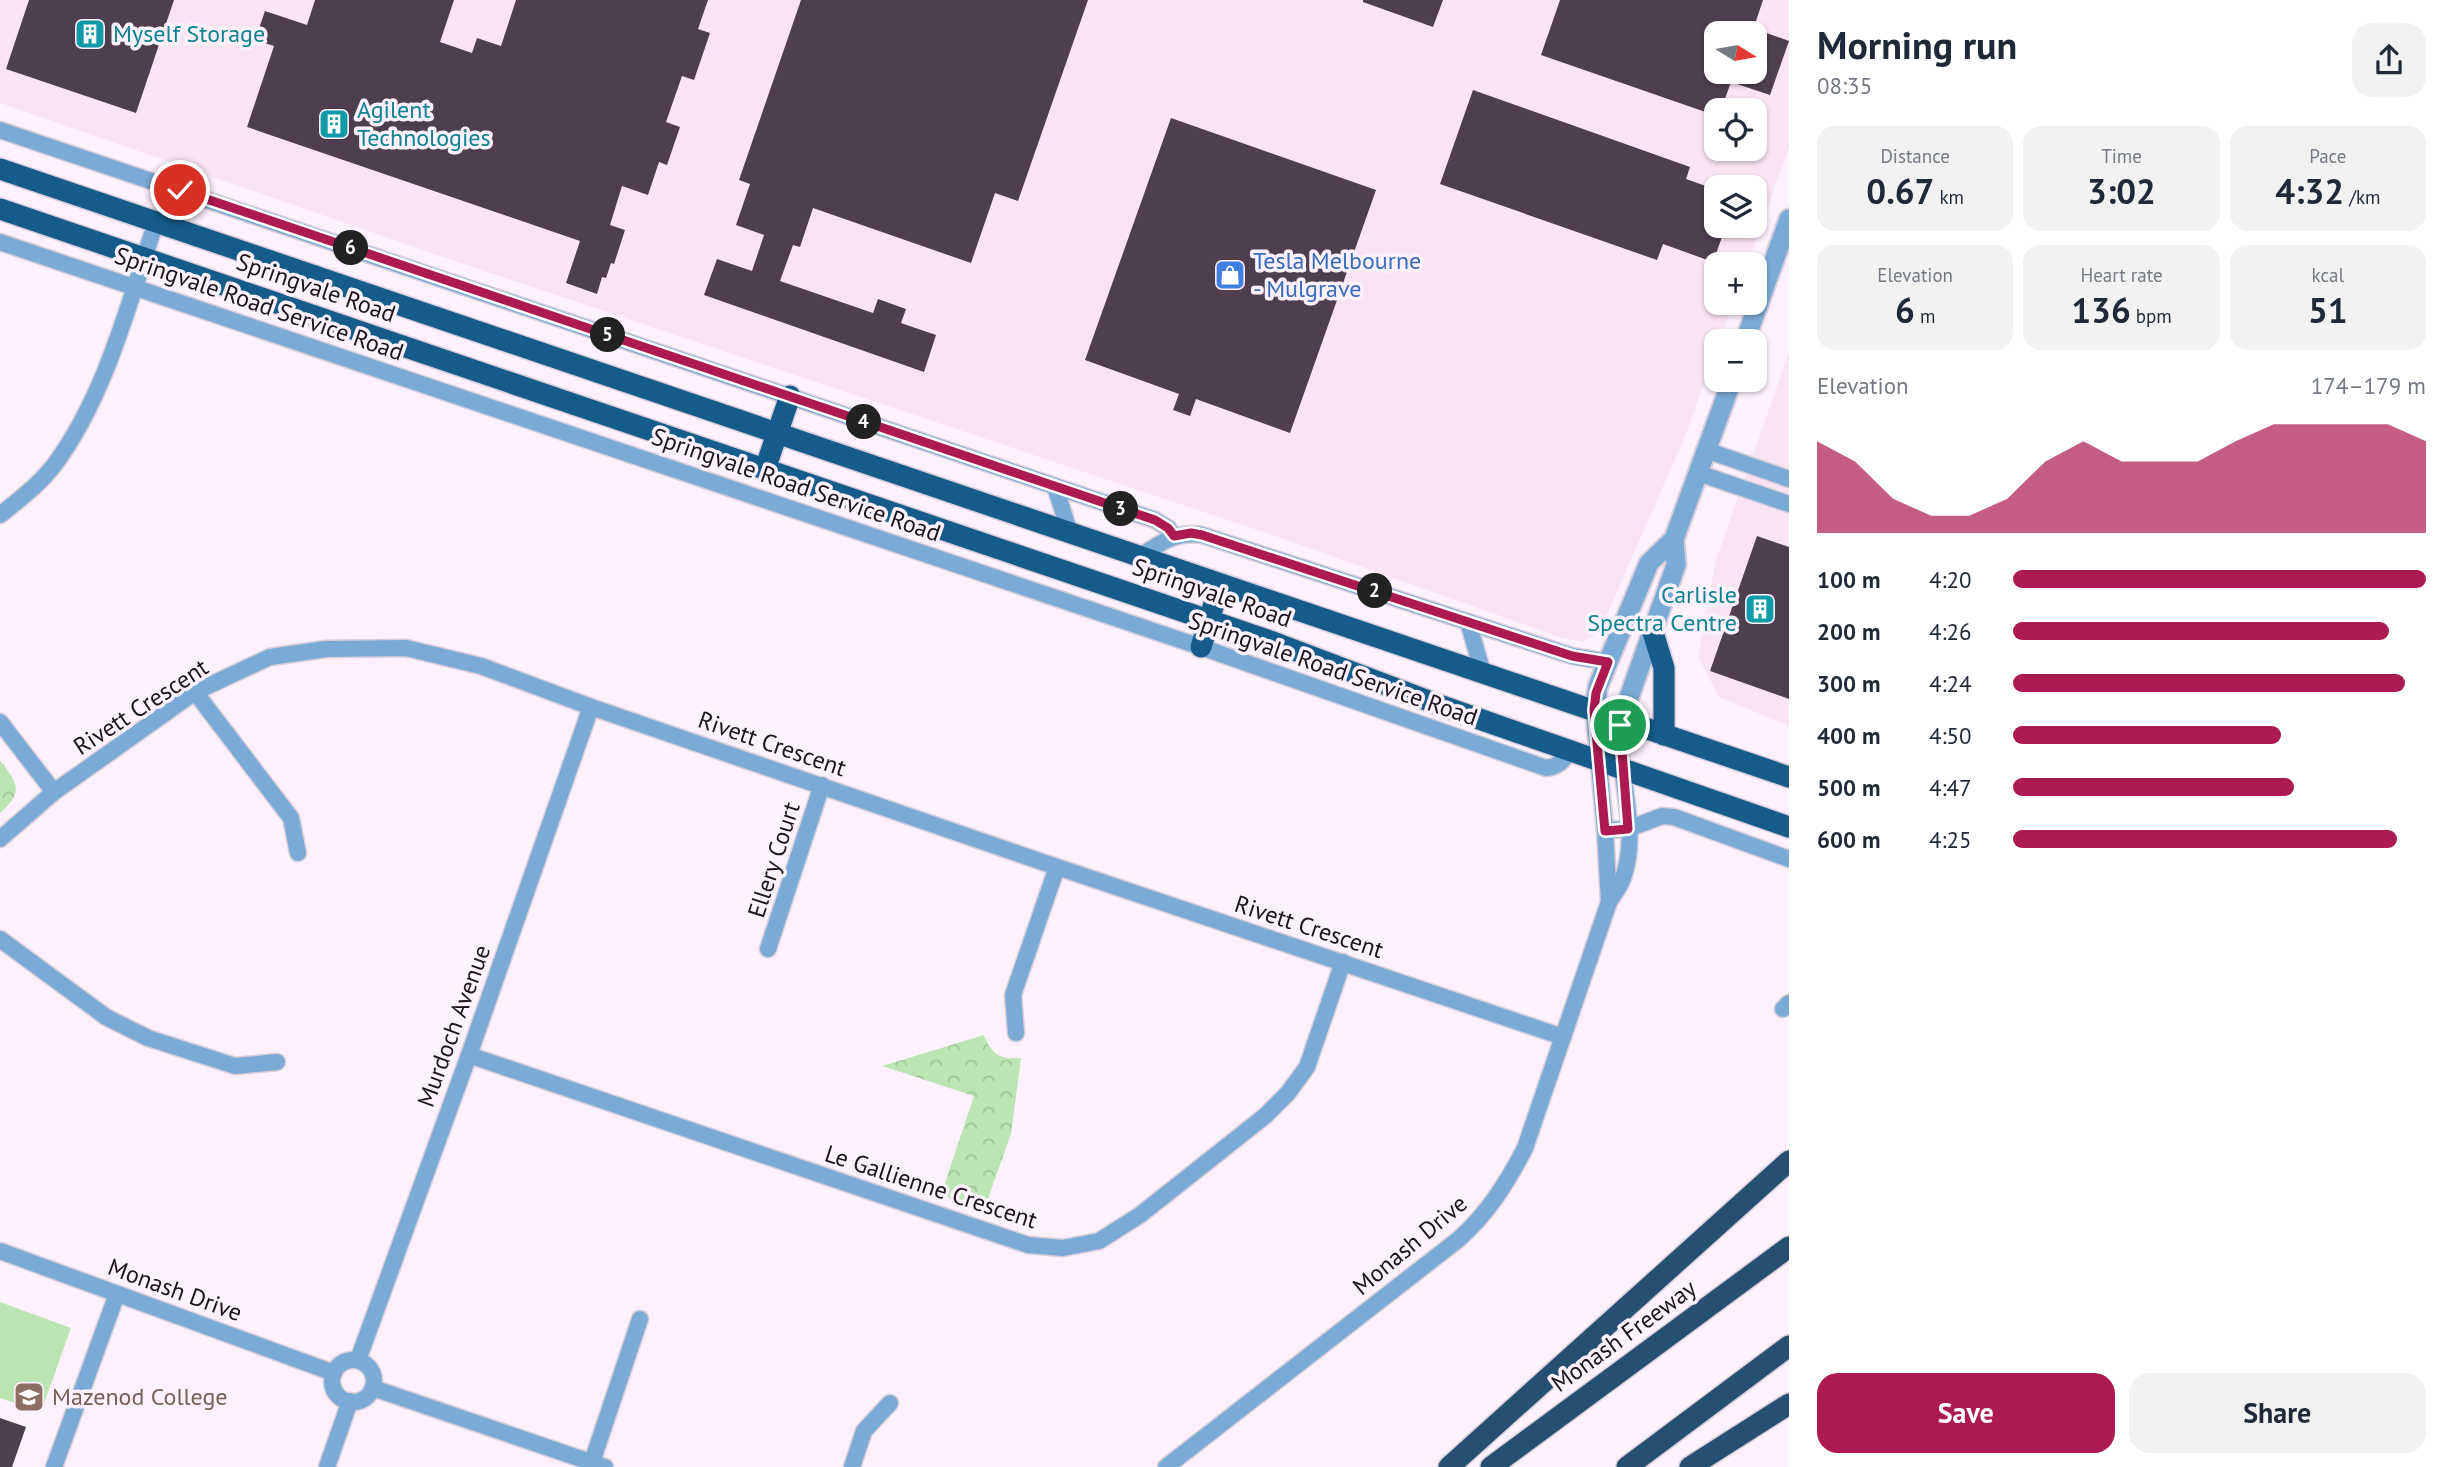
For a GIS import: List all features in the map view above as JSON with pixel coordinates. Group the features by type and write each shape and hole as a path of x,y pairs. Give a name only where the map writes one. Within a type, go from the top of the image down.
{"highway":[{"name":"Springvale Road","path":"0,169 1789,777"},
{"name":"Springvale Road","path":"0,209 1322,659 1442,706 1789,827"},
{"path":"765,469 790,396"},
{"path":"1201,646 1220,584"},
{"path":"1652,629 1664,668 1664,735"},
{"path":"1449,1467 1789,1161"},
{"name":"Monash Freeway","path":"1491,1467 1789,1247"},
{"path":"1627,1467 1789,1346"},
{"path":"1690,1467 1789,1404"}],"street":[{"path":"0,130 790,396"},
{"path":"1749,329 1789,219"},
{"path":"0,515 54,466 79,426 100,383 156,222"},
{"name":"Springvale Road Service Road","path":"0,242 1201,646 1546,768 1554,768 1564,761 1569,751"},
{"path":"1621,720 1676,565 1674,539 1728,392"},
{"name":"Springvale Road","path":"790,396 1155,520 1168,528 1174,536"},
{"path":"605,445 615,418"},
{"path":"1706,450 1789,479"},
{"path":"1698,473 1789,504"},
{"path":"1055,487 1070,533"},
{"name":"Springvale Road","path":"1139,557 1174,536 1191,533 1202,535 1572,656 1608,662"},
{"path":"1594,710 1596,693 1649,563 1674,539"},
{"path":"1468,622 1482,673"},
{"name":"Rivett Crescent","path":"0,839 54,792 195,692 270,657 326,649 407,648 481,666 591,707 1057,867 1563,1037"},
{"path":"195,692 291,818 298,853"},
{"name":"Murdoch Avenue","path":"358,1360 591,707"},
{"name":"Monash Drive","path":"1594,710 1609,902"},
{"name":"Monash Drive","path":"1166,1467 1475,1225 1510,1179 1525,1148 1609,902 1622,881 1627,865 1628,829 1621,720"},
{"path":"0,722 54,792"},
{"name":"Ellery Court","path":"768,949 822,785"},
{"path":"1605,831 1628,829 1661,816 1674,817 1789,859"},
{"path":"1016,1033 1013,995 1057,867"},
{"path":"0,939 106,1017 148,1038 235,1066 277,1062"},
{"name":"Le Gallienne Crescent","path":"469,1055 1028,1245 1063,1248 1099,1241 1140,1215 1265,1116 1288,1093 1307,1067 1343,962"},
{"name":"Monash Drive","path":"0,1251 334,1373"},
{"path":"54,1467 117,1294"},
{"path":"373,1388 563,1460 598,1465 640,1319"},
{"path":"358,1360 373,1373 373,1388 364,1399 350,1401 338,1395 334,1388 334,1373 344,1362 358,1360"},
{"path":"327,1467 350,1401"},
{"path":"852,1467 864,1432 890,1403"}],"shaded area":[{"path":"0,0 1789,0 1789,147 1767,208 1767,175 1704,175 1704,238 1756,238 1751,252 1704,252 1704,315 1729,315 1723,329 1704,329 1704,383 1686,434 1599,633 1583,642 1559,637 1281,538 434,254 0,103"},
{"path":"1789,352 1789,726 1719,697 1698,657 1715,563"}],"green space":[{"path":"0,760 16,787 13,799 0,813"},
{"path":"984,1035 990,1047 1002,1057 1021,1058 1011,1134 984,1210 941,1195 974,1096 882,1066"},
{"path":"0,1302 71,1328 41,1412 0,1398"}],"building":[{"name":"Myself Storage","path":"29,0 174,0 136,113 6,69"},
{"path":"315,0 454,0 440,42 472,53 477,38 501,46 516,0 708,0 698,29 710,33 694,80 682,76 666,122 680,127 667,165 659,162 648,195 622,186 610,225 625,230 614,264 611,263 606,278 602,277 597,294 566,283 580,241 247,127 274,46 255,40 265,11 307,25"},
{"path":"801,0 1088,0 1018,201 995,193 971,263 813,208 800,247 793,245 780,281 873,313 878,299 906,309 901,323 936,335 924,372 704,295 717,259 752,271 764,235 736,225 750,184 739,180"},
{"path":"1363,0 1443,0 1433,27"},
{"path":"1560,0 1763,0 1756,21 1704,21 1704,84 1730,84 1725,98 1704,98 1704,111 1541,55"},
{"path":"1768,34 1789,41 1770,95 1737,84 1768,84"},
{"path":"1473,90 1690,167 1686,179 1704,185 1704,238 1722,238 1717,252 1704,252 1704,259 1663,244 1657,260 1440,184"},
{"name":"Tesla Melbourne - Mulgrave","path":"1171,118 1376,190 1290,433 1196,399 1190,416 1173,410 1179,394 1085,360"},
{"name":"Carlisle Spectra Centre","path":"1757,536 1789,547 1789,699 1710,671"},
{"path":"0,1418 26,1427 12,1467 0,1467"}],"place":[{"name":"Myself Storage","path":"90,34"},
{"name":"Agilent Technologies","path":"334,124"},
{"name":"Tesla Melbourne - Mulgrave","path":"1230,275"},
{"name":"Carlisle Spectra Centre","path":"1760,609"},
{"name":"Mazenod College","path":"29,1397"}],"route":[{"path":"180,190 1155,520 1168,528 1174,536 1191,533 1202,535 1572,656 1608,662 1594,702 1605,831 1628,829 1620,725"}]}
